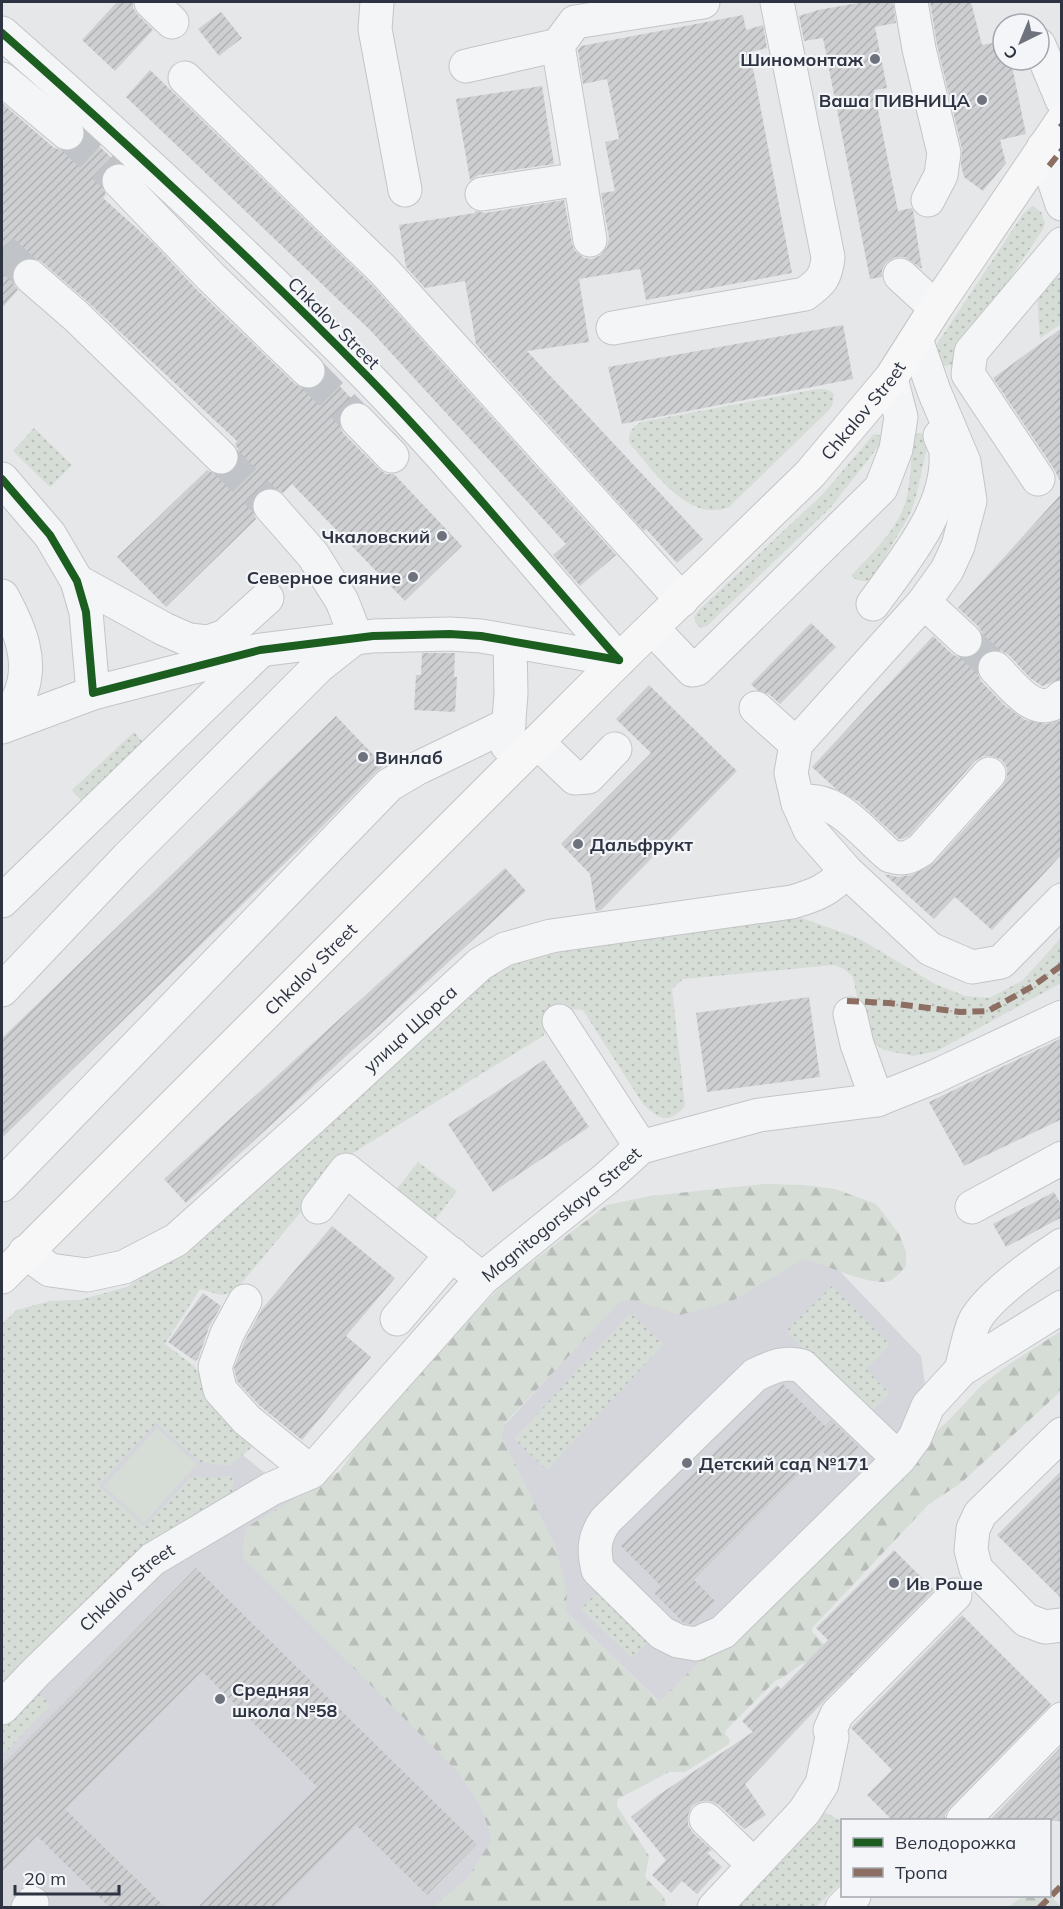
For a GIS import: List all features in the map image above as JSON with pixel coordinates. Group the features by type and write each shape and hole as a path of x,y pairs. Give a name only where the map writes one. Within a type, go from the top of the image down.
{"main road":[{"name":"Chkalov Street","path":"2,1277 619,660 810,474 891,378 938,304 1062,121"}],"street":[{"path":"377,2 375,29 405,190"},
{"path":"466,66 558,45 575,22 704,2"},
{"path":"613,328 805,294 820,283 826,272 828,257 777,2"},
{"path":"911,2 919,49 944,153 941,175 928,200"},
{"name":"Chkalov Street","path":"2,33 134,151 367,376 504,526 619,660"},
{"path":"558,45 590,240"},
{"path":"1050,72 1062,100"},
{"path":"185,78 384,271 682,600"},
{"path":"2,79 67,133"},
{"path":"1043,148 1062,204"},
{"path":"482,194 580,179"},
{"path":"119,181 211,277 308,371"},
{"path":"1038,479 968,374 971,352 1062,244"},
{"path":"211,277 238,249"},
{"path":"900,275 925,298 938,304"},
{"path":"30,276 76,315 221,457"},
{"path":"916,339 963,462 970,501 958,546 947,570 924,602 796,744 791,773 798,803 810,830 846,871 930,949 972,967 1001,962 1062,900"},
{"path":"653,629 692,670 697,669 881,488 896,449 901,417 891,378"},
{"path":"873,604 919,541 943,484 946,453 934,418 939,403"},
{"path":"357,420 392,456"},
{"path":"2,479 50,535 77,581 86,612 93,693"},
{"path":"270,506 313,555 342,601 356,637"},
{"path":"77,581 164,629 189,640 208,642 225,636 267,598"},
{"path":"2,597 23,639 26,673 20,696 2,726"},
{"path":"924,602 965,640"},
{"path":"2,726 93,693 260,650 356,637 450,634 619,660"},
{"path":"2,990 127,858 312,672 356,637"},
{"path":"506,775 510,642"},
{"path":"2,901 260,650"},
{"path":"995,668 1026,700 1043,708 1054,706 1062,697"},
{"path":"756,708 796,744"},
{"path":"2,1185 389,785 416,769 509,724"},
{"path":"537,742 575,778 588,777 615,749"},
{"path":"798,803 817,800 832,806 890,856 900,859 909,858 921,850 989,774"},
{"name":"улица Щорса","path":"25,1252 50,1269 87,1275 124,1267 176,1240 480,964 505,949 551,936 792,902 833,885 846,871"},
{"path":"850,1014 857,1044 877,1100"},
{"name":"Magnitogorskaya Street","path":"271,1489 311,1472 482,1279 608,1177 641,1147 759,1115 877,1100 934,1077 1062,1017"},
{"path":"559,1021 641,1147"},
{"path":"972,1207 1062,1158"},
{"path":"318,1207 346,1170 482,1279"},
{"path":"961,1370 974,1323 991,1301 1029,1267 1062,1245"},
{"path":"397,1319 453,1254"},
{"path":"245,1301 227,1334 215,1368 220,1390 247,1420 311,1472"},
{"path":"899,1459 802,1366 788,1363 774,1365 755,1375 606,1520 598,1530 595,1542 594,1556 598,1570 662,1634 678,1641 696,1644 723,1632 899,1459 915,1437 928,1406 961,1370 1062,1307"},
{"path":"1062,1434 980,1514 973,1529 971,1550 976,1569 1026,1620 1045,1627 1062,1624"},
{"name":"Chkalov Street","path":"2,1708 35,1672 153,1559 271,1489"},
{"path":"714,1908 804,1812 822,1784 832,1737 830,1730 837,1714 955,1595"},
{"path":"965,1819 1062,1719"},
{"path":"706,1819 753,1865"},
{"path":"842,1908 853,1897"}],"shaded area":[{"name":"Детский сад №171","path":"730,1224 808,1238 921,1356 928,1406 666,1708 442,1493 615,1305"},
{"name":"Средняя школа №58","path":"51,1302 384,1568 491,1830 492,1895 480,1907 2,1907 2,1355"}],"green space":[{"path":"1032,206 1041,212 1045,223 1043,229 956,360 952,365 939,364 934,349 1023,214"},
{"path":"1052,278 1061,278 1061,324 1040,338 1037,297"},
{"path":"818,389 833,393 832,406 729,507 714,510 700,508 686,501 661,480 630,444 631,431 641,422"},
{"path":"34,428 72,465 50,487 13,451"},
{"path":"916,433 925,436 927,448 910,514 872,579 859,580 851,576 892,529 904,507 913,440"},
{"path":"874,434 879,435 882,439 881,443 831,507 707,626 701,628 696,624 694,617 699,610 823,494"},
{"path":"134,732 146,746 84,804 72,790"},
{"path":"791,914 860,939 935,984 965,996 989,998 1022,981 1061,938 1061,983 937,1051 913,1056 884,1050 871,1041 863,1026 853,977 844,969 834,965 683,979 672,989 685,1106 669,1118 659,1117 643,1104 583,1010 568,1010 558,1015 543,1036 353,1153 335,1171 234,1292 221,1295 200,1289 165,1344 194,1366 230,1423 256,1444 229,1466 200,1462 156,1423 101,1483 100,1487 144,1527 189,1479 194,1477 213,1478 231,1475 234,1482 232,1492 146,1547 76,1609 2,1688 2,1324 17,1310 50,1301 79,1300 127,1287 181,1250 499,967 541,946"},
{"path":"418,1162 457,1191 434,1221 395,1191"},
{"path":"765,1184 835,1189 876,1204 899,1234 906,1252 906,1266 893,1279 883,1282 854,1276 804,1259 732,1301 680,1315 633,1300 621,1301 505,1423 502,1437 555,1545 567,1591 566,1612 659,1702 868,1493 949,1420 982,1385 1008,1365 1061,1331 1061,1391 961,1483 929,1504 813,1627 812,1632 853,1673 845,1686 836,1685 807,1662 776,1680 726,1730 725,1734 730,1740 729,1744 685,1772 669,1772 618,1799 617,1806 649,1856 645,1877 664,1897 666,1907 432,1907 467,1879 492,1839 480,1805 458,1772 243,1558 243,1542 247,1527 340,1471 383,1409 503,1284 607,1205 650,1196"},
{"path":"832,1286 890,1345 866,1369 890,1394 868,1414 786,1331"},
{"path":"630,1313 664,1344 547,1470 514,1439"},
{"path":"157,1428 197,1464 144,1523 104,1486"},
{"path":"599,1590 651,1639 632,1658 581,1609"},
{"path":"35,1693 49,1702 49,1707 2,1756 2,1727 30,1695"},
{"path":"824,1812 841,1820 841,1883 816,1907 723,1908"},
{"path":"1051,1896 1061,1907 1009,1907 1021,1897"}],"building":[{"path":"117,2 133,2 133,8 138,15 153,30 115,71 82,40"},
{"path":"864,2 893,2 896,23 875,27 887,88 874,90 898,211 912,208 922,269 905,257 895,257 886,263 882,270 882,277 870,279 823,38 804,41 799,16 818,10"},
{"name":"Ваша ПИВНИЦА","path":"930,2 971,2 982,45 991,43 991,72 1013,72 1026,134 1000,140 1006,163 983,191 964,177 961,165 962,149 937,45"},
{"path":"221,12 242,38 219,56 198,29"},
{"path":"743,15 746,30 763,25 767,48 750,52 792,273 646,300 640,269 579,279 589,342 527,351 703,539 677,563 646,529 644,531 476,344 465,281 425,288 406,267 399,225 475,213 475,211 485,213 564,200 575,251 584,258 592,259 601,255 607,247 609,238 601,193 615,191 605,142 619,139 607,79 583,84 578,50 581,46"},
{"path":"150,70 371,284 616,555 580,586 553,555 566,544 370,330 126,97"},
{"path":"542,86 554,164 479,175 470,180 456,99"},
{"path":"2,103 53,147 63,151 73,151 81,145 85,133 117,163 106,167 101,175 101,185 106,194 103,198 153,243 197,290 295,384 304,389 314,389 322,384 326,372 355,402 344,406 339,414 339,424 343,433 379,469 386,474 394,474 462,546 405,601 292,484 283,493 275,488 257,492 252,501 256,519 166,607 117,557 207,470 217,475 227,475 234,470 239,461 239,451 235,444 237,441 42,262 34,258 24,258 16,264 12,272 12,282 18,290 2,308"},
{"path":"843,325 853,379 622,424 608,367"},
{"path":"1062,328 1062,485 1054,469 993,378"},
{"path":"1062,493 1062,679 1042,686 1030,678 1009,655 1000,650 991,650 983,654 977,662 977,672 981,681 1004,705 1025,720 1047,724 1062,720 1062,854 992,930 955,897 934,919 884,874 898,877 912,875 935,862 1003,786 1007,777 1007,768 1002,760 992,756 983,756 975,761 909,836 902,839 899,839 859,802 836,789 812,767 933,636 952,654 960,658 970,658 979,652 983,644 983,634 978,626 958,608"},
{"path":"811,623 836,647 780,704 769,694 757,690 751,684"},
{"path":"422,653 455,653 454,677 457,677 455,712 414,710 416,675 421,675"},
{"path":"649,685 737,771 601,910 596,911 590,874 561,844 651,753 616,719"},
{"path":"336,716 384,766 2,1138 2,1038"},
{"path":"505,868 526,891 186,1203 164,1179"},
{"path":"809,997 820,1077 707,1092 696,1013"},
{"path":"1062,1038 1062,1119 964,1166 929,1102"},
{"path":"544,1060 589,1127 493,1192 448,1124"},
{"path":"1054,1192 1062,1206 1062,1217 1006,1247 993,1224"},
{"path":"332,1226 395,1278 346,1336 371,1357 302,1440 260,1406 237,1381 234,1368 244,1342 262,1309"},
{"path":"203,1293 221,1306 209,1327 198,1359 195,1361 168,1342"},
{"path":"783,1384 825,1426 831,1420 859,1447 839,1467 822,1451 694,1580 715,1601 691,1624 684,1623 654,1593 661,1586 621,1546"},
{"path":"1062,1470 1062,1599 997,1535"},
{"path":"894,1550 934,1590 745,1784 766,1815 744,1829 719,1805 711,1801 701,1801 692,1806 688,1815 688,1825 693,1833 712,1850 707,1853 722,1867 697,1894 682,1881 671,1893 652,1875 666,1860 631,1817 657,1796 753,1732 742,1721 777,1685 781,1689 828,1640 816,1628"},
{"path":"196,1568 477,1844 427,1895 356,1825 274,1908 197,1908 317,1787 202,1671 65,1809 166,1908 110,1908 37,1836 2,1872 2,1765"},
{"path":"962,1615 1051,1704 950,1807 945,1819 891,1819 867,1795 892,1770 851,1728"},
{"path":"1062,1746 1062,1821 991,1819"}],"tunnel":[{"path":"67,133 119,181"},
{"path":"2,250 30,276"},
{"path":"308,371 357,420"},
{"path":"221,457 270,506"},
{"path":"965,640 995,668"}],"marked path":[{"path":"1049,166 1062,150"},
{"path":"847,1001 889,1003 960,1012 988,1011 1033,986 1062,965"},
{"path":"1051,1896 1061,1886"},
{"path":"1039,1908 1050,1897"}],"cycle path":[{"path":"2,33 187,201 366,375 463,480 619,660"},
{"path":"2,479 50,535 77,581 86,612 93,693 260,650 373,636 450,634 481,636 619,660"}],"place":[{"name":"Шиномонтаж","path":"875,59"},
{"name":"Ваша ПИВНИЦА","path":"982,100"},
{"name":"Чкаловский","path":"442,536"},
{"name":"Северное сияние","path":"413,577"},
{"name":"Винлаб","path":"363,757"},
{"name":"Дальфрукт","path":"578,844"},
{"name":"Детский сад №171","path":"687,1463"},
{"name":"Ив Роше","path":"894,1583"},
{"name":"Средняя школа №58","path":"220,1699"}]}
